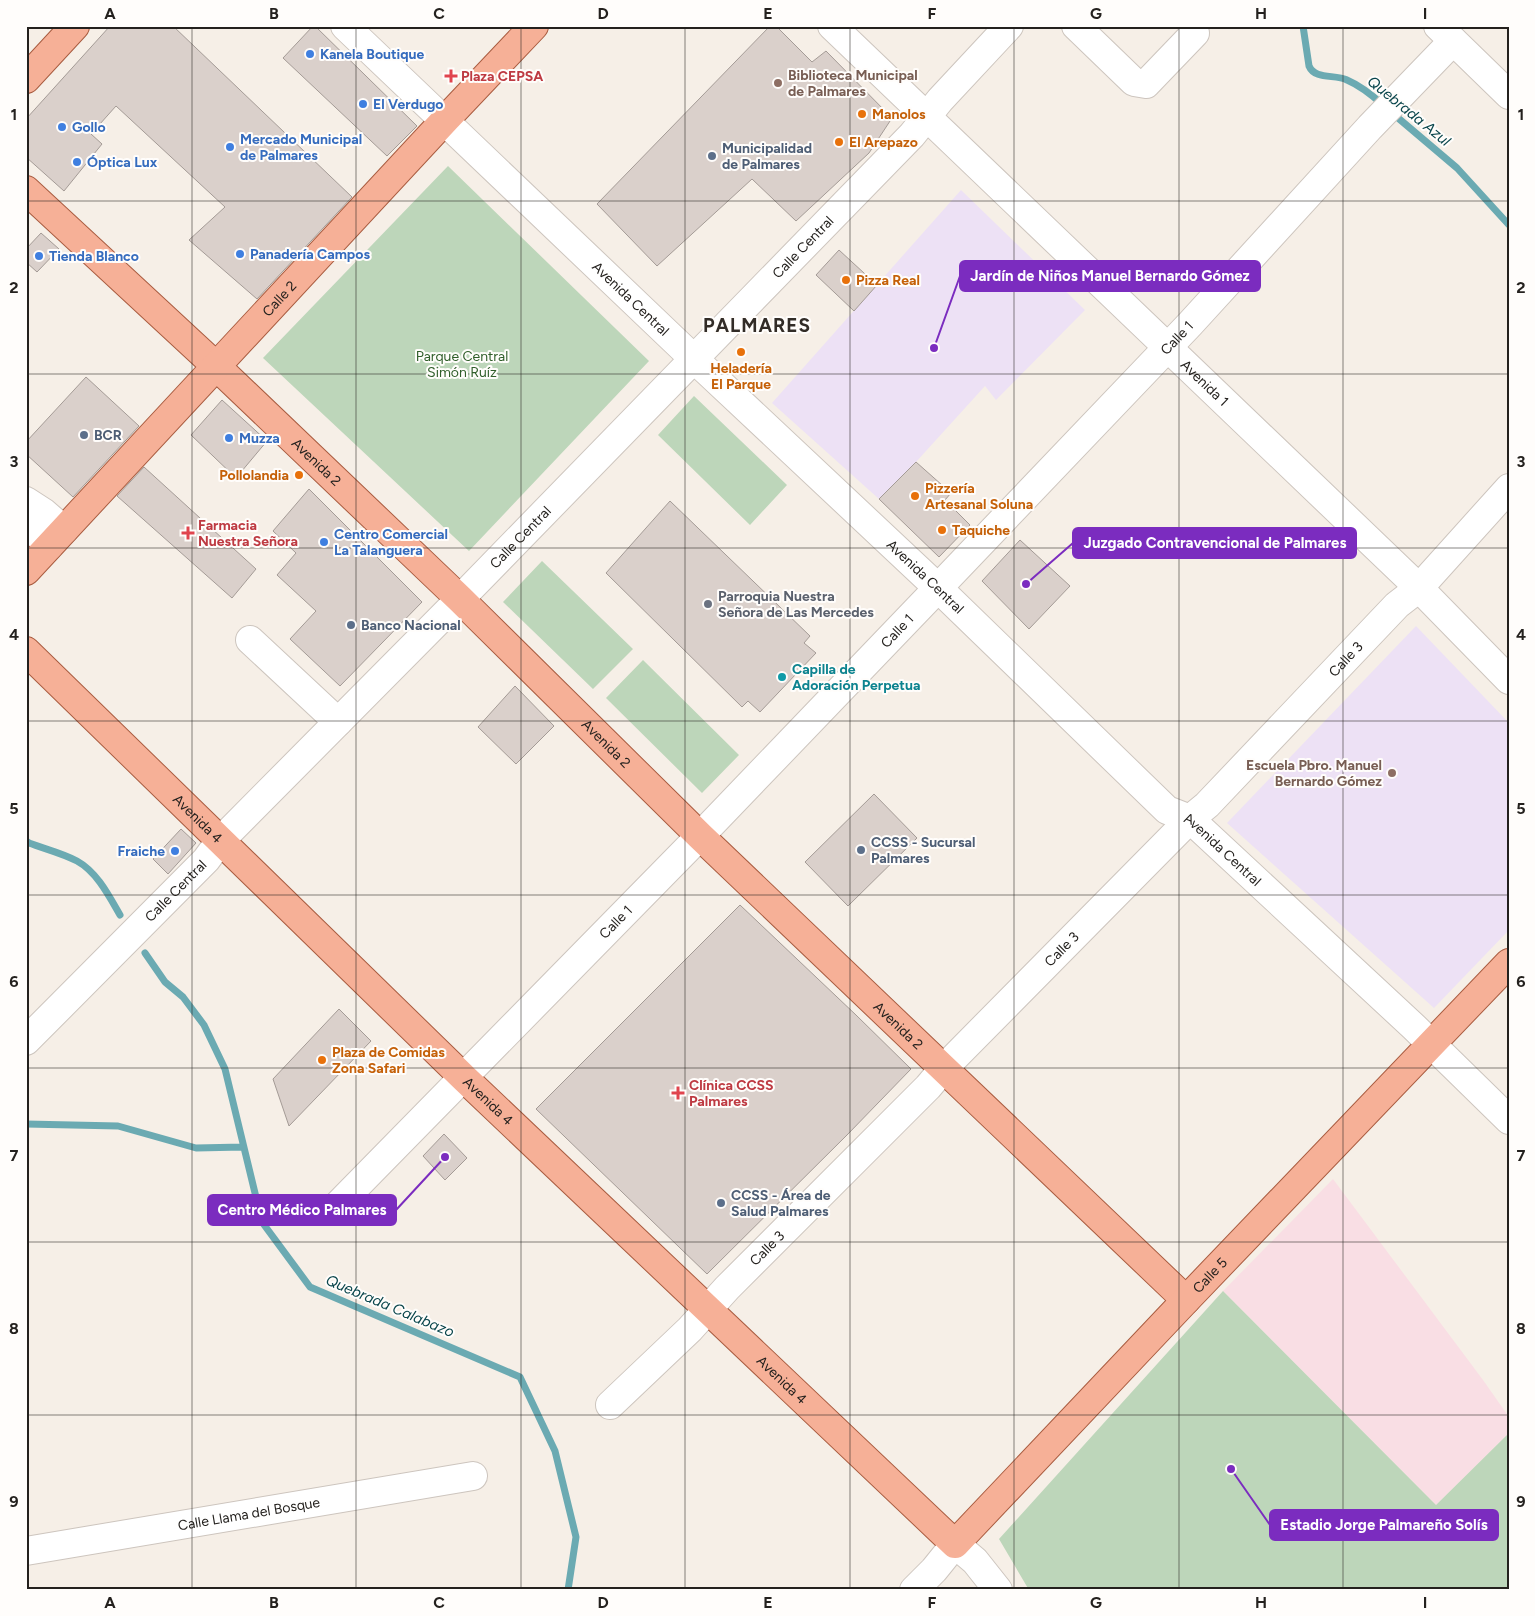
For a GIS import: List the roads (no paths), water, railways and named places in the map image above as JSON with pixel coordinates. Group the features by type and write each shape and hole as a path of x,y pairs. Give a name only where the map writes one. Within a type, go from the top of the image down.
{"main road":[{"path":"26,79 76,26"},
{"name":"Calle 2","path":"26,571 534,26"},
{"name":"Avenida 2","path":"26,190 217,367 460,599 700,836 1186,1300"},
{"name":"Avenida 4","path":"26,652 464,1078 955,1544"},
{"name":"Calle 5","path":"955,1544 1509,963"}],"street":[{"name":"Avenida Central","path":"346,26 693,358 938,588 1167,810 1190,819 1432,1044 1509,1120"},
{"name":"Avenida 1","path":"832,26 1418,588 1509,680"},
{"name":"Calle Central","path":"26,1041 206,860 220,841 460,599 912,135 940,100 1009,26"},
{"path":"1076,26 1134,82 1141,84 1146,84 1195,33"},
{"path":"1446,34 1509,95"},
{"name":"Calle 1","path":"332,1211 700,836 1167,347 1404,92 1446,34"},
{"name":"Calle 3","path":"610,1405 708,1310 727,1288 928,1087 944,1068 1190,819 1207,805 1397,605 1418,588 1509,488"},
{"path":"26,501 43,512 56,538"},
{"path":"26,522 56,538"},
{"path":"250,640 338,722"},
{"name":"Calle Llama del Bosque","path":"26,1551 473,1476"},
{"path":"955,1544 975,1561 998,1590"},
{"name":"Calle 5","path":"914,1590 934,1570 955,1544"}],"waterway":[{"name":"Quebrada Azul","path":"1303,26 1309,66 1312,70 1320,75 1342,78 1352,82 1383,105"},
{"name":"Quebrada Azul","path":"1391,112 1457,168 1509,225"},
{"name":"Quebrada Calabazo","path":"26,841 77,861 91,871 120,915"},
{"name":"Quebrada Calabazo","path":"145,953 165,982 183,997 204,1025 225,1069 262,1222 310,1287 520,1377 555,1451 576,1537 568,1590"},
{"path":"26,1124 118,1126 196,1148 243,1147"}],"place":[{"name":"Kanela Boutique","path":"310,54"},
{"name":"Plaza CEPSA","path":"451,76"},
{"name":"Biblioteca Municipal de Palmares","path":"778,83"},
{"name":"El Verdugo","path":"363,104"},
{"name":"Manolos","path":"862,114"},
{"name":"Gollo","path":"62,127"},
{"name":"El Arepazo","path":"839,142"},
{"name":"Mercado Municipal de Palmares","path":"230,147"},
{"name":"Municipalidad de Palmares","path":"712,156"},
{"name":"Óptica Lux","path":"77,162"},
{"name":"Panadería Campos","path":"240,254"},
{"name":"Tienda Blanco","path":"39,256"},
{"name":"Pizza Real","path":"846,280"},
{"name":"Jardín de Niños Manuel Bernardo Gómez","path":"934,348"},
{"name":"Heladería El Parque","path":"741,352"},
{"name":"BCR","path":"84,435"},
{"name":"Muzza","path":"229,438"},
{"name":"Pollolandia","path":"299,475"},
{"name":"Pizzería Artesanal Soluna","path":"915,496"},
{"name":"Taquiche","path":"942,530"},
{"name":"Farmacia Nuestra Señora","path":"188,533"},
{"name":"Centro Comercial La Talanguera","path":"324,542"},
{"name":"Juzgado Contravencional de Palmares","path":"1026,584"},
{"name":"Parroquia Nuestra Señora de Las Mercedes","path":"708,604"},
{"name":"Banco Nacional","path":"351,625"},
{"name":"Capilla de Adoración Perpetua","path":"782,677"},
{"name":"Escuela Pbro. Manuel Bernardo Gómez","path":"1392,773"},
{"name":"CCSS - Sucursal Palmares","path":"861,850"},
{"name":"Fraiche","path":"175,851"},
{"name":"Plaza de Comidas Zona Safari","path":"322,1060"},
{"name":"Clínica CCSS Palmares","path":"678,1093"},
{"name":"Centro Médico Palmares","path":"445,1157"},
{"name":"CCSS - Área de Salud Palmares","path":"721,1203"},
{"name":"Estadio Jorge Palmareño Solís","path":"1231,1469"}],"district":[{"name":"PALMARES","path":"757,325"}],"park label":[{"name":"Parque Central Simón Ruíz","path":"462,364"}]}
